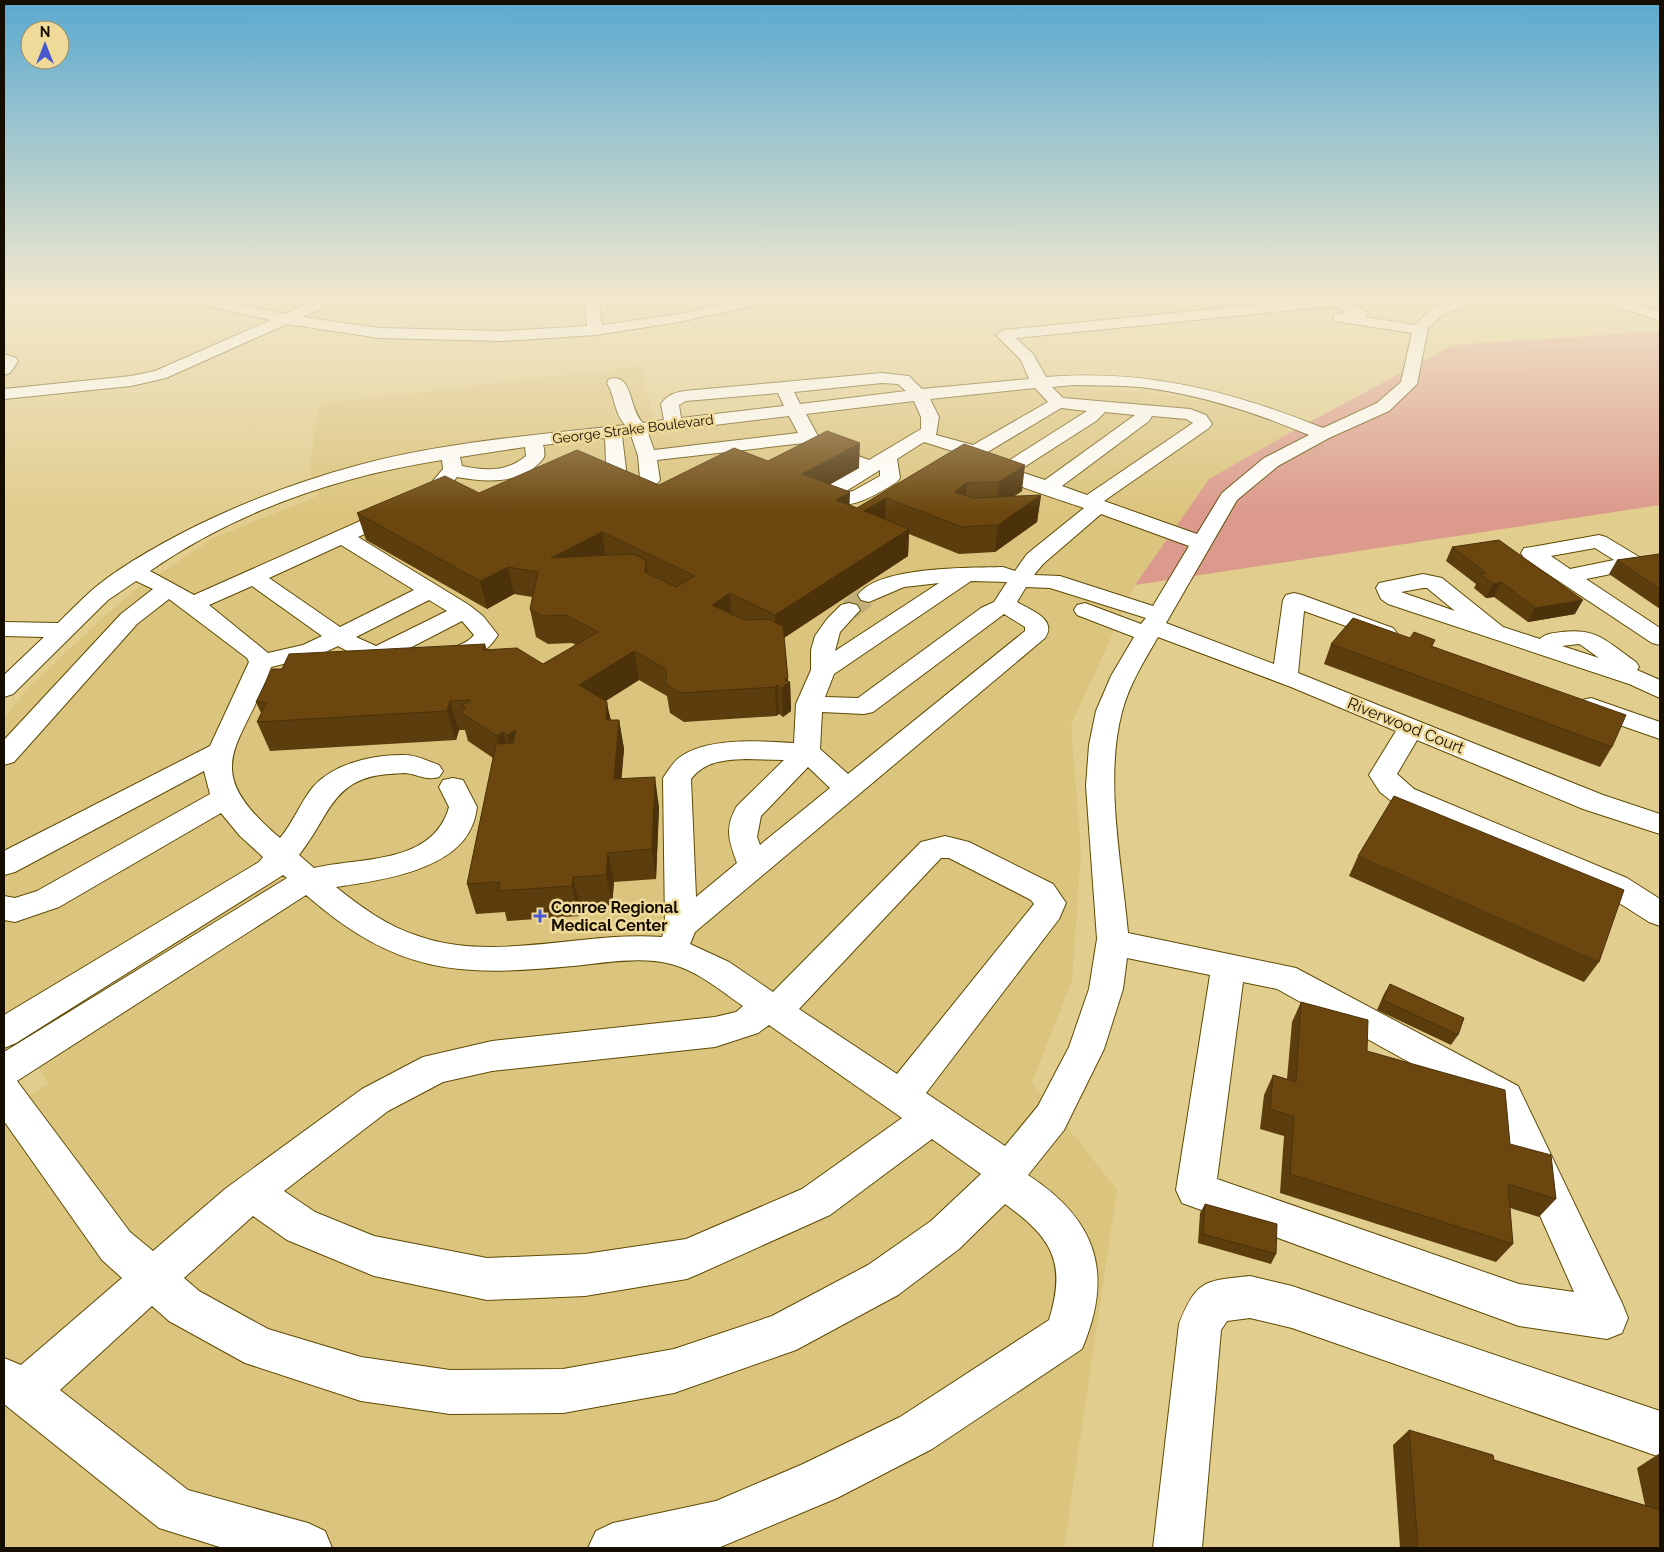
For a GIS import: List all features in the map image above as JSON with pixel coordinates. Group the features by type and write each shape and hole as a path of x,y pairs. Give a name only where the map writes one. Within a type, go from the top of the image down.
{"street":[{"path":"4,394 131,381 160,375 177,367"},
{"path":"1033,367 1037,374 1038,382 1058,403"},
{"path":"4,1092 116,1246 184,1306 260,1348 361,1379 450,1392 563,1391 674,1371 781,1335 883,1280 945,1235 1005,1175 1051,1118 1086,1050 1106,989 1112,942 1100,786 1102,745 1109,712 1123,676 1229,497 1271,462 1323,434 1383,407 1409,384 1413,367"},
{"path":"673,424 670,404 675,399 684,396 894,377 903,379 918,395 931,416 929,432 888,458"},
{"name":"George Strake Boulevard","path":"4,689 100,595 132,571 170,547 210,526 279,496 365,469 452,461 534,440 1038,382 1110,380 1177,387 1244,404 1323,434"},
{"path":"613,431 618,479 625,485 642,485 650,480 647,456 638,428 627,417 619,386 615,383"},
{"path":"783,388 813,443 827,451 862,464"},
{"path":"1005,605 1006,598 1027,580 1035,559 1094,504 1203,424 1200,419 1190,414 1058,403 975,452 970,458 1047,488 1094,504 1201,543"},
{"path":"1004,472 1090,417 1100,407"},
{"path":"1047,488 1143,417 1145,410"},
{"path":"922,436 975,452"},
{"path":"647,456 809,437"},
{"path":"4,756 129,619 148,602 181,596 254,577 430,497 452,461 469,474 494,475 516,472 527,466 535,457 534,440"},
{"path":"343,537 463,612 481,626 486,635 482,642 471,651 434,660"},
{"path":"1567,576 1634,563 1599,541 1532,553 1660,638"},
{"path":"132,571 181,596 257,654 261,662"},
{"path":"869,595 879,587 902,581 966,575 1003,574 1027,580"},
{"path":"823,670 966,575"},
{"path":"254,577 340,637 386,658 463,612"},
{"name":"Riverwood Court","path":"1027,580 1034,591 1152,625 1411,727 1593,802 1660,824"},
{"path":"261,662 288,657 340,637 430,591"},
{"path":"1285,677 1294,600 1407,640"},
{"path":"809,704 864,706 989,613 1005,605"},
{"path":"261,662 221,751 217,770 227,798 236,813 282,857 352,918 388,938 431,953 471,959 634,949 676,939 753,867 1037,633 1037,624 1005,605"},
{"path":"753,867 742,837 747,813 807,752 809,704 823,670 822,649 829,629 849,610"},
{"path":"4,629 63,630"},
{"path":"1494,631 1638,679 1660,690"},
{"path":"1566,697 1660,731"},
{"path":"1411,727 1383,775 1390,785 1404,796 1616,886 1660,914"},
{"path":"613,1548 716,1525 820,1480 916,1433 1067,1334 1077,1290 1072,1247 1060,1224 1005,1175 916,1107 717,970 693,958 676,939 677,778 691,762 711,755 752,750 807,752 848,789"},
{"path":"4,864 221,751"},
{"path":"4,1033 270,870 302,832 322,794 337,781 354,772 377,766 407,764 441,779 463,807 458,826 444,841 418,858 385,869 334,875 309,881 293,888 4,1072"},
{"path":"4,908 15,910 48,899 227,798"},
{"path":"252,1192 301,1226 374,1256 487,1278 585,1275 687,1259 816,1202 916,1107 1048,911 1050,903 1042,892 950,846 938,846 931,850 772,1009 746,1024 715,1032 492,1056 436,1068 375,1100 252,1192 151,1277 14,1385 176,1511 308,1548"},
{"path":"1112,942 1284,977 1505,1097 1607,1318 1519,1305 1196,1190 1228,966"},
{"path":"1177,1548 1200,1324 1215,1302 1250,1297 1292,1308 1660,1434"}],"shaded area":[{"name":"Conroe Regional Medical Center","path":"640,367 658,434 1029,388 1091,388 1148,392 1221,404 1293,431 1209,479 1135,585 1071,725 1081,853 1072,980 1032,1082 1117,1190 1064,1548 4,1548 4,1111 48,1084 4,1006 4,719 29,687 124,598 213,538 318,496 310,467 319,404"},
{"path":"1411,367 1660,367 1660,505 1135,585 1209,479"}],"building":[{"path":"827,431 860,443 802,474 850,492 836,500 857,508 964,444 1025,465 999,482 967,483 954,492 973,498 1041,495 998,525 962,527 886,498 864,511 909,529 775,615 730,593 712,605 744,620 768,619 783,626 788,678 785,680 790,682 782,688 777,685 775,687 681,693 666,684 666,669 634,651 579,685 607,702 606,720 619,720 614,779 655,777 652,849 608,853 606,875 573,877 572,886 498,891 500,882 467,884 496,744 513,743 516,730 507,735 503,732 497,736 460,712 466,708 461,706 471,700 450,701 447,711 257,722 267,702 256,702 272,669 282,669 289,654 485,644 483,650 517,648 543,664 598,632 566,615 542,616 530,609 538,572 508,567 480,581 357,513 445,476 479,493 577,450 659,485 734,448 768,461","holes":["602,532 695,576 676,587 645,572 646,560 633,554 551,558"]},
{"path":"1499,540 1583,600 1535,608 1501,582 1493,584 1480,574 1486,573 1452,547"},
{"path":"1660,554 1660,589 1617,560"},
{"path":"1353,618 1410,638 1414,632 1435,640 1431,646 1626,715 1612,747 1331,644"},
{"path":"1394,796 1624,890 1599,962 1358,856"},
{"path":"1390,984 1464,1018 1458,1035 1383,1000"},
{"path":"1301,1002 1368,1020 1367,1051 1505,1090 1510,1144 1551,1155 1556,1199 1508,1184 1513,1244 1290,1174 1294,1117 1270,1109 1273,1075 1296,1082"},
{"path":"1205,1204 1277,1224 1276,1254 1203,1234"},
{"path":"1409,1430 1493,1455 1494,1460 1660,1510 1660,1548 1418,1548"}],"tunnel":[{"path":"849,610 869,595"}],"place":[{"name":"Conroe Regional Medical Center","path":"540,916"}]}
